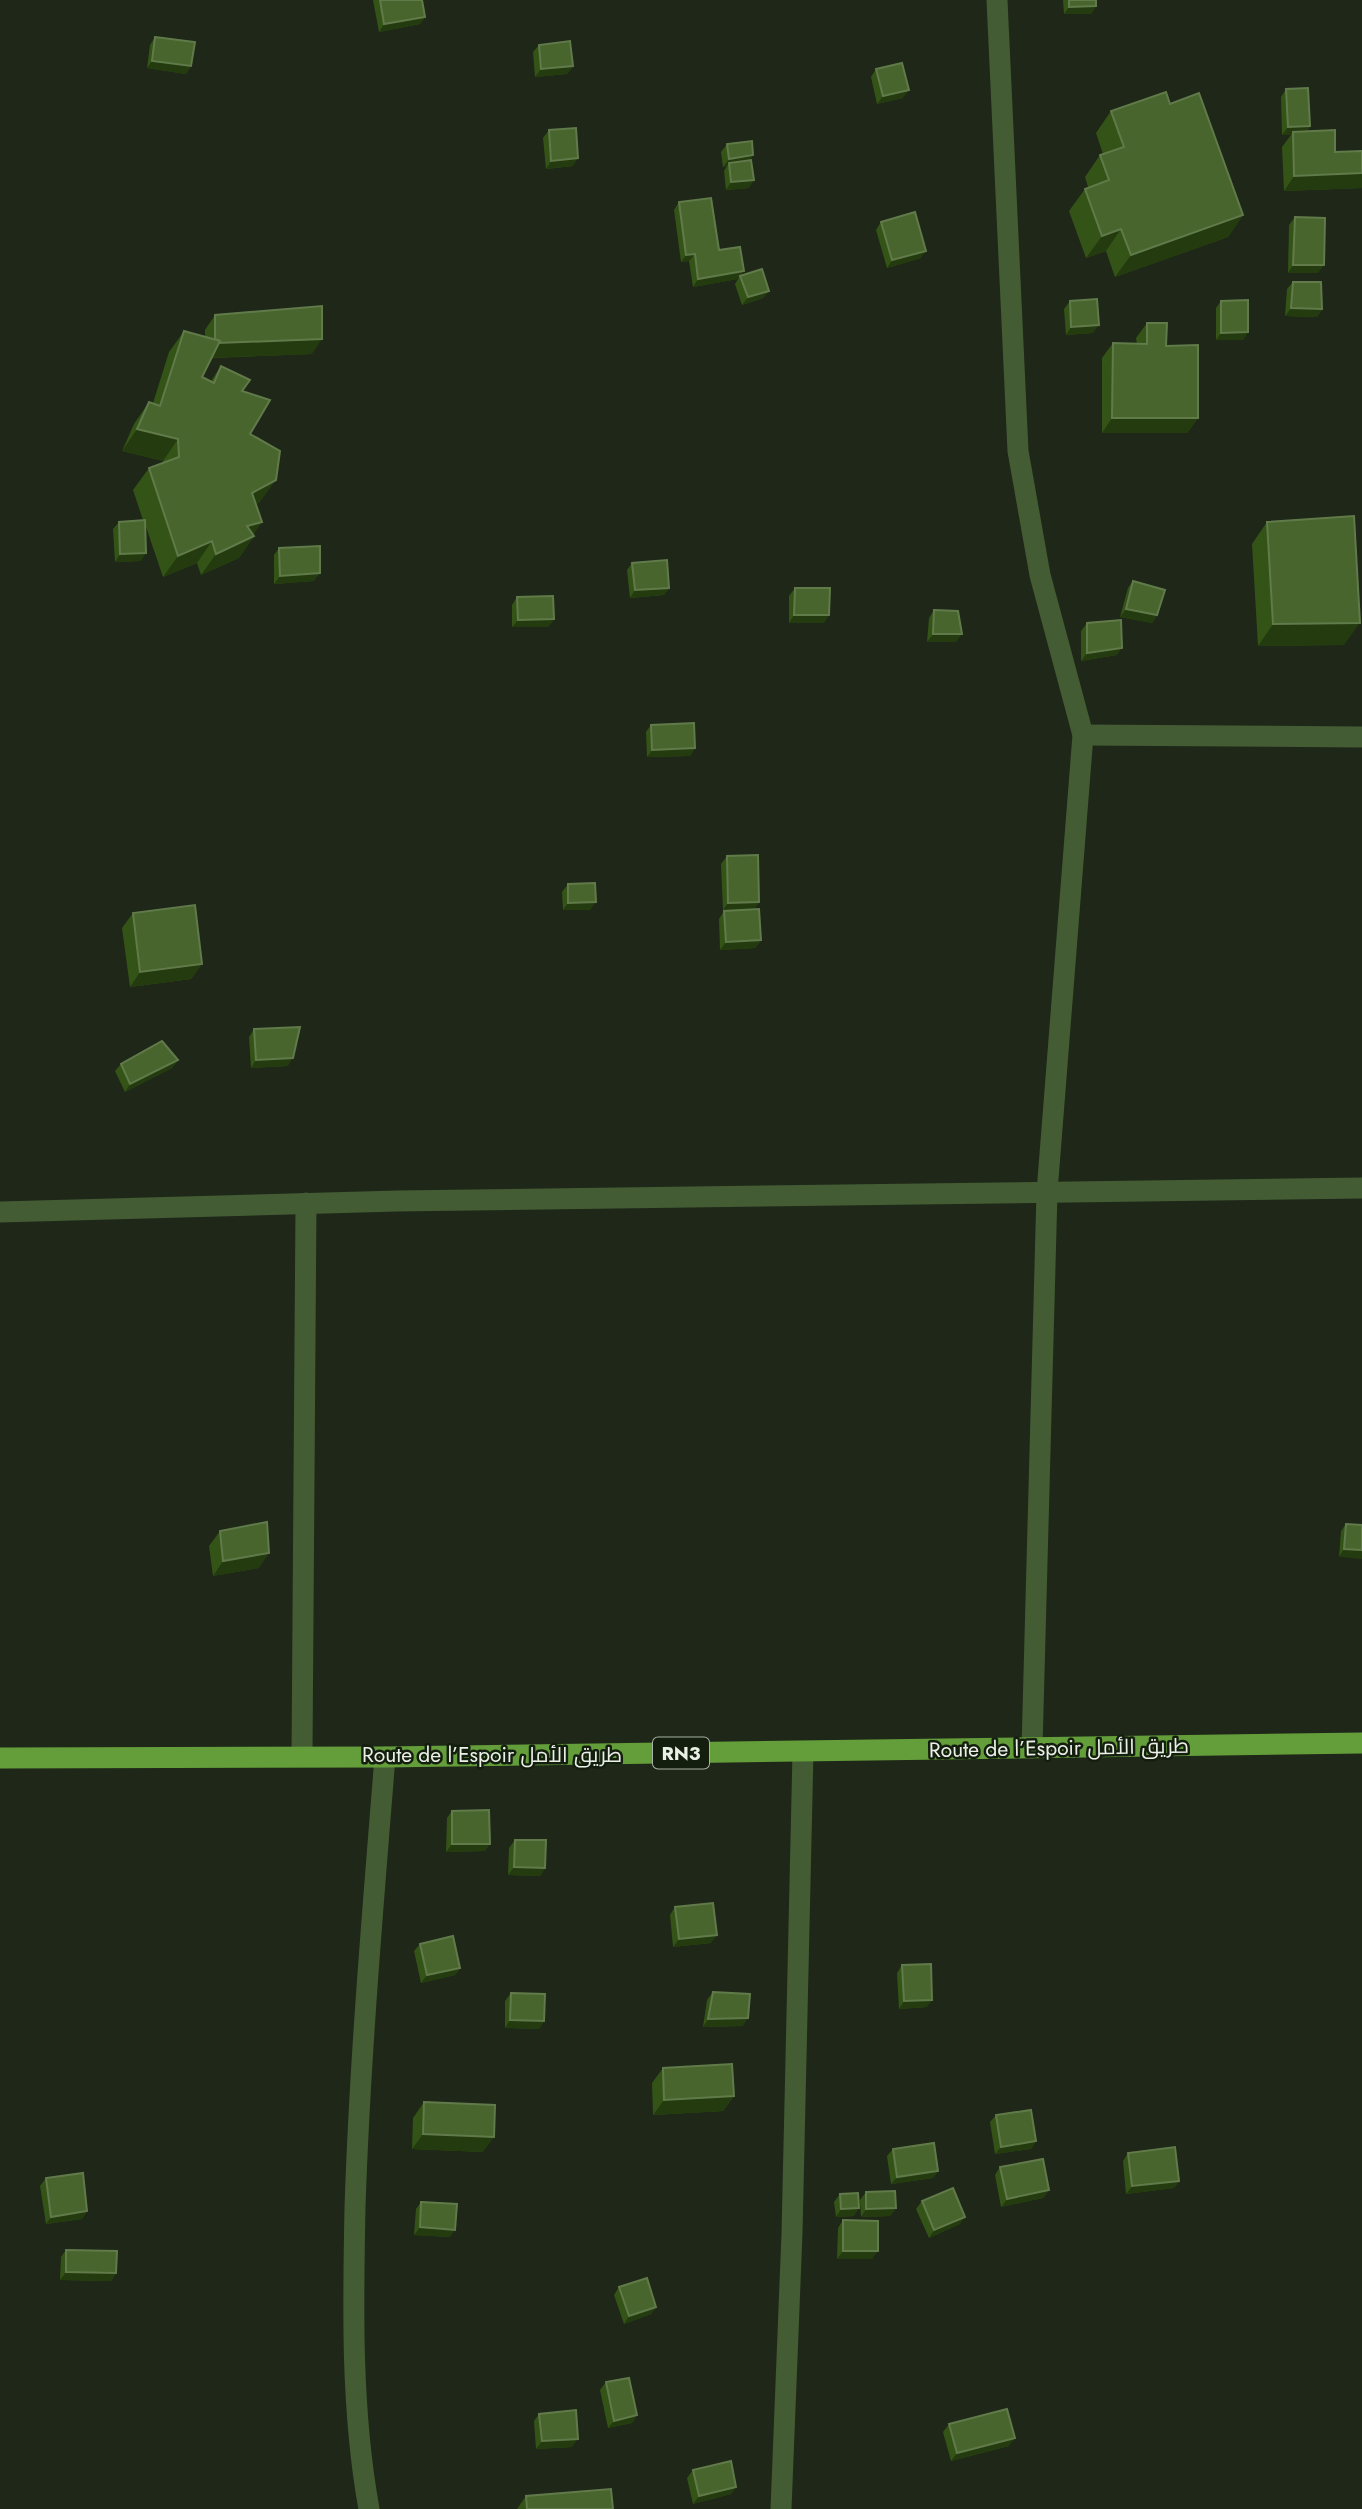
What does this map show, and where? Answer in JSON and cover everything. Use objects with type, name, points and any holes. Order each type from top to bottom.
[{"type":"highway","name":"Route de l’Espoir طريق الأمل","points":[[0,1758],[302,1755],[385,1757],[1362,1743]]},
{"type":"street","points":[[997,0],[1018,451],[1040,575],[1083,735],[1047,1192],[1032,1748]]},
{"type":"street","points":[[1083,735],[1362,737]]},
{"type":"street","points":[[0,1212],[306,1203],[1362,1188]]},
{"type":"street","points":[[302,1755],[306,1203]]},
{"type":"street","points":[[781,2509],[792,2233],[803,1752]]},
{"type":"street","points":[[369,2509],[356,2392],[354,2266],[359,2090],[385,1757]]},
{"type":"building","points":[[380,0],[422,0],[425,17],[384,24]]},
{"type":"building","points":[[1069,0],[1096,0],[1096,6],[1069,7]]},
{"type":"building","points":[[155,37],[195,42],[191,66],[152,61]]},
{"type":"building","points":[[570,41],[573,66],[541,69],[539,45]]},
{"type":"building","points":[[902,63],[909,90],[883,96],[876,69]]},
{"type":"building","points":[[1308,88],[1310,126],[1288,127],[1286,89]]},
{"type":"building","points":[[1166,92],[1170,104],[1199,93],[1243,215],[1131,255],[1121,229],[1102,236],[1085,189],[1109,180],[1100,155],[1124,147],[1111,111]]},
{"type":"building","points":[[576,128],[578,158],[551,161],[549,130]]},
{"type":"building","points":[[1335,130],[1335,152],[1362,151],[1362,173],[1294,176],[1293,132]]},
{"type":"building","points":[[752,141],[753,155],[729,159],[727,144]]},
{"type":"building","points":[[751,160],[754,180],[731,182],[729,163]]},
{"type":"building","points":[[711,198],[719,250],[740,247],[744,271],[698,279],[695,254],[686,255],[679,202]]},
{"type":"building","points":[[915,212],[926,251],[892,260],[881,222]]},
{"type":"building","points":[[1295,217],[1325,218],[1324,265],[1293,265]]},
{"type":"building","points":[[762,269],[769,291],[748,297],[740,276]]},
{"type":"building","points":[[1293,282],[1321,282],[1322,309],[1291,308]]},
{"type":"building","points":[[1097,299],[1099,325],[1071,327],[1070,301]]},
{"type":"building","points":[[1248,300],[1248,332],[1221,333],[1221,301]]},
{"type":"building","points":[[322,306],[322,339],[219,343],[220,341],[215,339],[215,315]]},
{"type":"building","points":[[1147,323],[1167,323],[1166,346],[1198,345],[1198,418],[1112,418],[1113,343],[1147,344]]},
{"type":"building","points":[[184,331],[220,341],[202,377],[214,383],[221,366],[250,380],[242,391],[270,400],[250,434],[280,451],[276,480],[252,493],[262,522],[247,526],[254,536],[216,554],[212,541],[178,556],[149,468],[179,457],[178,439],[137,429],[149,402],[160,406]]},
{"type":"building","points":[[1354,516],[1360,623],[1273,624],[1267,522]]},
{"type":"building","points":[[145,520],[146,553],[120,554],[119,522]]},
{"type":"building","points":[[320,546],[320,573],[280,576],[279,548]]},
{"type":"building","points":[[667,560],[669,588],[635,590],[632,563]]},
{"type":"building","points":[[1133,581],[1165,590],[1157,615],[1126,609]]},
{"type":"building","points":[[795,588],[830,588],[829,615],[794,615]]},
{"type":"building","points":[[553,596],[554,619],[518,620],[517,597]]},
{"type":"building","points":[[934,610],[958,611],[962,634],[933,634]]},
{"type":"building","points":[[1121,620],[1122,648],[1087,653],[1087,623]]},
{"type":"building","points":[[694,723],[695,748],[652,750],[651,725]]},
{"type":"building","points":[[758,855],[759,902],[728,903],[727,856]]},
{"type":"building","points":[[595,883],[596,902],[568,903],[568,884]]},
{"type":"building","points":[[195,905],[202,964],[140,972],[133,913]]},
{"type":"building","points":[[759,909],[761,940],[726,942],[724,911]]},
{"type":"building","points":[[300,1027],[293,1058],[256,1060],[254,1029]]},
{"type":"building","points":[[162,1041],[178,1060],[130,1084],[121,1064]]},
{"type":"building","points":[[267,1522],[269,1553],[223,1561],[220,1531]]},
{"type":"building","points":[[1346,1524],[1362,1525],[1362,1550],[1344,1549]]},
{"type":"building","points":[[489,1810],[490,1844],[452,1844],[452,1811]]},
{"type":"building","points":[[515,1840],[546,1840],[545,1868],[514,1867]]},
{"type":"building","points":[[713,1903],[717,1935],[679,1939],[675,1907]]},
{"type":"building","points":[[453,1936],[460,1968],[427,1975],[420,1944]]},
{"type":"building","points":[[931,1964],[932,2000],[904,2001],[902,1965]]},
{"type":"building","points":[[713,1992],[750,1994],[748,2018],[708,2019]]},
{"type":"building","points":[[511,1993],[545,1994],[544,2021],[510,2020]]},
{"type":"building","points":[[732,2064],[734,2096],[664,2100],[663,2068]]},
{"type":"building","points":[[424,2102],[495,2105],[494,2137],[423,2134]]},
{"type":"building","points":[[1031,2110],[1036,2141],[1001,2147],[996,2115]]},
{"type":"building","points":[[934,2143],[938,2171],[897,2177],[893,2149]]},
{"type":"building","points":[[1175,2147],[1179,2181],[1132,2186],[1128,2153]]},
{"type":"building","points":[[1043,2159],[1049,2190],[1007,2199],[1000,2167]]},
{"type":"building","points":[[83,2173],[87,2211],[51,2217],[46,2178]]},
{"type":"building","points":[[953,2188],[965,2217],[934,2230],[922,2201]]},
{"type":"building","points":[[895,2191],[896,2208],[866,2209],[866,2192]]},
{"type":"building","points":[[858,2193],[859,2208],[841,2209],[840,2194]]},
{"type":"building","points":[[421,2202],[457,2204],[455,2230],[420,2227]]},
{"type":"building","points":[[843,2220],[878,2221],[878,2251],[843,2251]]},
{"type":"building","points":[[66,2250],[117,2251],[116,2273],[66,2272]]},
{"type":"building","points":[[647,2278],[656,2307],[629,2316],[619,2287]]},
{"type":"building","points":[[629,2378],[637,2415],[614,2421],[606,2382]]},
{"type":"building","points":[[1007,2409],[1015,2438],[957,2453],[949,2424]]},
{"type":"building","points":[[576,2410],[578,2439],[542,2441],[539,2414]]},
{"type":"building","points":[[731,2461],[736,2487],[699,2496],[693,2470]]},
{"type":"building","points":[[611,2489],[613,2509],[527,2509],[526,2496]]}]
